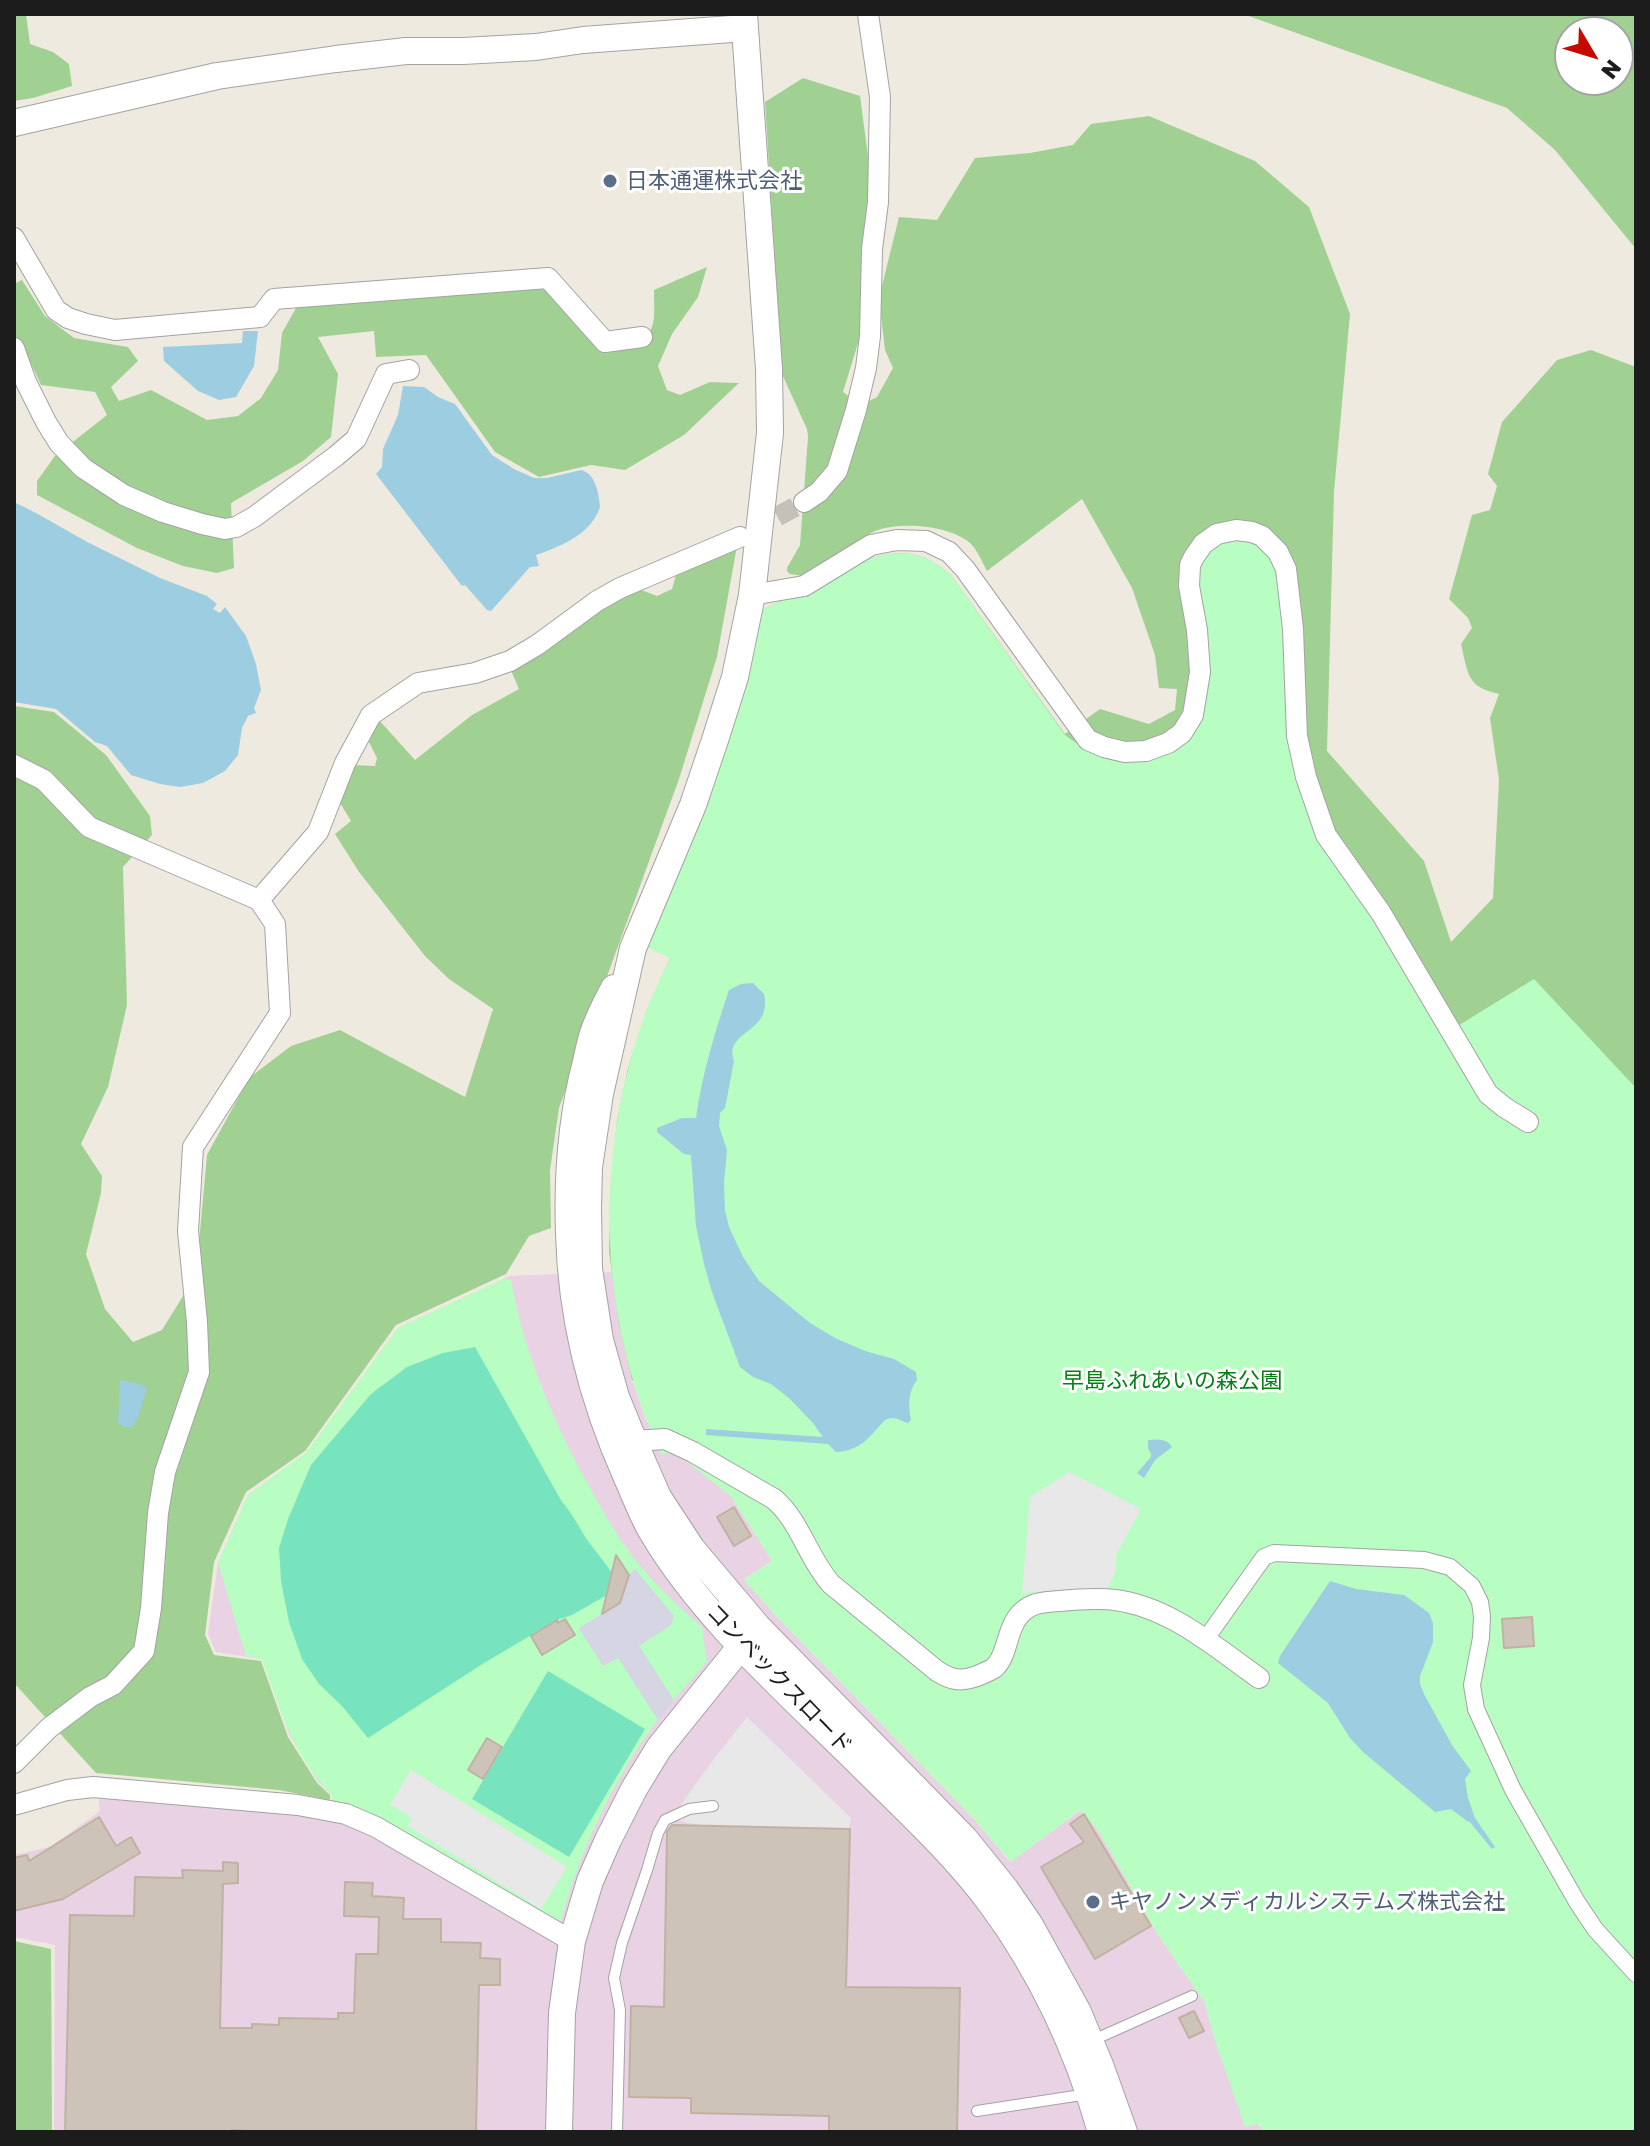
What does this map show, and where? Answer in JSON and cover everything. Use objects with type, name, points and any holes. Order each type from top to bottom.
[{"type":"street","points":[[804,502],[819,492],[837,471],[866,368],[872,249],[878,202],[880,97],[868,14]]},
{"type":"street","points":[[14,123],[217,76],[336,59],[406,51],[536,47],[745,21],[769,369],[770,433],[752,595],[735,677],[711,753],[693,805],[633,948],[600,1094],[589,1167],[588,1209],[589,1269],[600,1340],[616,1397],[658,1497],[749,1636],[659,1748],[634,1789],[590,1881],[572,1941],[562,2013],[559,2132]]},
{"type":"street","points":[[14,238],[56,310],[68,318],[115,330],[260,317],[274,299],[548,278],[605,342],[642,337]]},
{"type":"street","points":[[14,348],[26,382],[46,422],[59,443],[83,468],[124,495],[163,512],[225,529],[254,517],[356,439],[386,374],[409,370]]},
{"type":"street","points":[[752,595],[804,586],[871,545],[897,540],[926,541],[949,552],[965,569],[1088,740],[1125,752],[1146,751],[1168,743],[1182,733],[1193,715],[1200,660],[1189,586],[1190,565],[1194,557],[1203,544],[1217,534],[1236,530],[1262,536],[1278,552],[1286,569],[1293,629],[1297,736],[1306,777],[1326,835],[1381,913],[1488,1094],[1528,1122]]},
{"type":"street","points":[[259,900],[318,832],[345,763],[371,715],[418,683],[475,673],[510,661],[620,588],[740,537]]},
{"type":"street","points":[[14,765],[44,780],[89,827],[259,900],[275,924],[280,1013],[193,1147],[188,1231],[199,1372],[165,1472],[144,1651],[113,1685],[90,1697],[59,1720],[14,1763]]},
{"type":"street","name":"コンベックスロード","points":[[633,948],[595,1026],[579,1087],[570,1140],[568,1213],[575,1309],[597,1404],[634,1494],[652,1532],[686,1580],[965,1839],[990,1869],[1038,1939],[1078,2012],[1082,2045],[1100,2092],[1124,2132]]},
{"type":"street","points":[[634,1441],[665,1439],[774,1499],[785,1508],[822,1574],[831,1584],[937,1671],[954,1680],[966,1680],[994,1668],[1015,1621],[1029,1607],[1039,1603],[1114,1600],[1163,1615],[1259,1678]]},
{"type":"street","points":[[1205,1640],[1264,1557],[1274,1553],[1424,1560],[1450,1567],[1463,1576],[1476,1594],[1482,1616],[1472,1685],[1476,1709],[1513,1790],[1577,1902],[1595,1929],[1636,1974]]},
{"type":"street","points":[[14,1805],[67,1790],[93,1787],[298,1805],[346,1814],[376,1827],[572,1941]]},
{"type":"street","name":"コンベックスロード","points":[[1100,2092],[1101,2132]]},
{"type":"lane","points":[[617,2132],[620,2010],[614,1978],[622,1943],[665,1820],[689,1809],[713,1806]]},
{"type":"lane","points":[[1082,2045],[1192,1996]]},
{"type":"lane","points":[[977,2111],[1100,2092]]},
{"type":"shaded area","points":[[612,1272],[619,1324],[632,1380],[646,1420],[676,1453],[731,1496],[772,1561],[744,1579],[778,1618],[972,1817],[1010,1862],[1081,1810],[1098,1830],[1157,1933],[1205,2003],[1214,2038],[1263,2132],[54,2132],[55,1945],[14,1937],[14,1855],[50,1847],[100,1811],[96,1776],[332,1802],[332,1795],[318,1782],[290,1736],[262,1659],[216,1652],[208,1634],[218,1563],[248,1495],[307,1452],[398,1328],[510,1276]]},
{"type":"shaded area","points":[[1069,1472],[1141,1509],[1116,1555],[1116,1571],[1105,1594],[1070,1595],[1069,1589],[1022,1593],[1030,1497]]},
{"type":"shaded area","points":[[635,1569],[674,1616],[671,1625],[639,1646],[674,1700],[658,1720],[618,1658],[603,1666],[579,1628],[620,1603],[629,1575]]},
{"type":"shaded area","points":[[747,1717],[851,1818],[849,1829],[705,1826],[671,1819]]},
{"type":"shaded area","points":[[411,1770],[567,1867],[541,1909],[407,1826],[412,1818],[390,1804]]},
{"type":"green space","points":[[14,14],[26,14],[30,44],[53,52],[69,64],[72,86],[14,101]]},
{"type":"green space","points":[[1243,14],[1636,14],[1636,249],[1555,150],[1507,108]]},
{"type":"green space","name":"早島ふれあいの森公園","points":[[803,78],[860,96],[870,171],[861,274],[863,327],[843,392],[861,405],[877,397],[893,368],[885,350],[879,298],[899,217],[937,220],[975,158],[1073,145],[1091,124],[1149,116],[1255,161],[1309,207],[1350,314],[1334,492],[1327,751],[1424,861],[1451,942],[1493,898],[1499,780],[1490,718],[1499,694],[1480,687],[1470,677],[1461,644],[1472,628],[1468,618],[1449,599],[1472,515],[1490,510],[1497,486],[1488,474],[1502,422],[1557,360],[1591,350],[1636,367],[1636,1944],[632,1380],[619,1324],[609,1251],[617,1121],[628,1068],[646,1012],[670,958],[764,609],[870,559],[903,553],[923,557],[951,575],[1065,734],[1100,709],[1149,724],[1175,710],[1177,689],[1159,688],[1155,655],[1132,588],[1082,499],[987,571],[978,553],[962,538],[951,532],[908,526],[871,533],[803,576],[787,571],[800,545],[808,437],[782,374],[765,102]]},
{"type":"green space","points":[[707,267],[698,297],[672,334],[658,366],[667,390],[680,395],[710,382],[739,383],[684,435],[625,470],[591,465],[539,477],[495,452],[426,355],[376,357],[374,331],[318,337],[338,374],[331,437],[303,461],[231,503],[234,568],[217,573],[183,566],[137,548],[37,495],[37,481],[55,456],[107,415],[95,392],[41,385],[22,344],[14,346],[14,284],[22,280],[45,316],[74,338],[128,347],[138,361],[111,387],[119,401],[151,390],[207,420],[238,416],[261,398],[278,370],[282,333],[296,308],[452,289],[542,282],[603,349],[637,349],[652,328],[654,290]]},
{"type":"green space","name":"早島ふれあいの森公園","points":[[1235,537],[1254,542],[1265,550],[1279,580],[1291,738],[1376,919],[1443,1035],[1534,979],[1636,1088],[1636,2132],[1263,2132],[1260,2124],[1245,2127],[1205,2003],[1157,1933],[1098,1830],[1080,1810],[1011,1862],[972,1817],[744,1580],[772,1561],[731,1496],[676,1453],[661,1454],[640,1401],[624,1347],[614,1291],[610,1236],[611,1179],[617,1124],[628,1068],[645,1014],[670,958],[646,947],[760,614],[764,609],[870,559],[903,553],[923,557],[951,575],[1065,735],[1107,759],[1126,762],[1141,758],[1192,730],[1198,565],[1210,548]]},
{"type":"green space","points":[[737,546],[717,657],[679,779],[559,1108],[550,1170],[551,1228],[529,1236],[506,1274],[396,1325],[305,1451],[246,1492],[214,1562],[205,1635],[214,1655],[261,1661],[288,1737],[317,1783],[330,1795],[330,1800],[279,1790],[96,1773],[14,1683],[14,706],[54,712],[106,755],[150,816],[152,835],[123,867],[127,1005],[108,1087],[81,1144],[102,1176],[101,1193],[86,1254],[105,1309],[133,1342],[162,1330],[196,1275],[207,1155],[249,1078],[291,1046],[340,1030],[465,1097],[493,1009],[449,979],[425,956],[359,872],[335,834],[351,821],[339,801],[353,765],[375,766],[377,758],[368,740],[379,720],[415,760],[472,715],[519,689],[510,668],[583,619],[636,588],[657,596],[672,589],[676,575]]},
{"type":"green space","points":[[503,1279],[511,1280],[523,1332],[540,1382],[585,1479],[637,1562],[702,1627],[707,1662],[658,1720],[609,1798],[576,1872],[560,1924],[332,1802],[332,1795],[297,1748],[262,1659],[246,1656],[218,1563],[248,1495],[307,1452],[398,1328]]},
{"type":"green space","points":[[475,1347],[562,1502],[612,1573],[607,1595],[484,1663],[368,1738],[319,1684],[302,1659],[289,1622],[281,1581],[279,1548],[311,1465],[371,1394],[407,1367],[443,1353]]},
{"type":"green space","points":[[548,1671],[645,1729],[569,1857],[472,1799]]},
{"type":"green space","points":[[14,1941],[51,1949],[52,2132],[14,2132]]},
{"type":"water","points":[[243,331],[258,331],[254,366],[236,397],[219,400],[198,391],[164,361],[163,347],[242,343]]},
{"type":"water","points":[[403,386],[424,387],[455,404],[492,455],[514,469],[534,478],[581,470],[590,475],[595,484],[600,507],[590,525],[565,543],[536,555],[539,566],[530,567],[491,611],[465,585],[462,586],[376,474],[382,467],[383,449],[398,415]]},
{"type":"water","points":[[14,502],[160,578],[207,596],[217,604],[213,609],[220,613],[225,607],[246,636],[261,690],[254,708],[256,713],[248,716],[242,728],[238,755],[225,771],[203,783],[180,787],[131,775],[107,746],[95,742],[56,709],[14,702]]},
{"type":"water","points":[[753,983],[764,994],[765,1007],[756,1025],[735,1043],[725,1108],[720,1113],[719,1126],[727,1150],[724,1183],[729,1227],[759,1281],[810,1323],[835,1338],[894,1359],[916,1372],[917,1380],[910,1399],[911,1420],[908,1423],[894,1418],[885,1420],[864,1442],[845,1451],[836,1452],[828,1444],[706,1435],[706,1429],[823,1437],[789,1398],[740,1367],[704,1264],[696,1226],[691,1155],[684,1154],[657,1132],[657,1128],[682,1118],[696,1118],[710,1053],[729,990]]},
{"type":"water","points":[[120,1380],[147,1388],[132,1427],[118,1423]]},
{"type":"water","points":[[1148,1440],[1165,1441],[1172,1447],[1155,1460],[1144,1478],[1137,1473],[1151,1457]]},
{"type":"water","points":[[1330,1581],[1356,1589],[1404,1595],[1429,1613],[1433,1623],[1433,1642],[1420,1684],[1452,1745],[1471,1771],[1465,1779],[1468,1798],[1475,1818],[1495,1847],[1492,1849],[1470,1822],[1451,1809],[1435,1812],[1363,1752],[1350,1738],[1328,1703],[1278,1663]]},
{"type":"building","points":[[734,1507],[751,1536],[734,1546],[717,1517]]},
{"type":"building","points":[[616,1555],[629,1575],[620,1603],[602,1614]]},
{"type":"building","points":[[1532,1617],[1534,1646],[1504,1648],[1502,1619]]},
{"type":"building","points":[[565,1619],[575,1635],[542,1655],[531,1636],[557,1620],[558,1623]]},
{"type":"building","points":[[487,1738],[502,1747],[483,1779],[468,1770]]},
{"type":"building","points":[[1084,1814],[1151,1926],[1095,1959],[1041,1867],[1084,1842],[1070,1824]]},
{"type":"building","points":[[99,1817],[116,1846],[131,1837],[140,1853],[63,1899],[14,1911],[14,1858],[27,1855],[29,1861]]},
{"type":"building","points":[[672,1825],[850,1829],[846,1987],[960,1988],[957,2132],[829,2132],[829,2116],[691,2113],[691,2098],[629,2097],[631,2006],[664,2007],[667,1832]]},
{"type":"building","points":[[223,1862],[238,1863],[238,1883],[223,1884],[220,2028],[279,2025],[279,2018],[338,2019],[338,2013],[354,2013],[356,1954],[378,1954],[379,1917],[344,1916],[345,1882],[373,1883],[372,1896],[404,1898],[403,1919],[441,1919],[441,1942],[481,1943],[480,1958],[500,1959],[500,1985],[479,1985],[476,2132],[65,2132],[70,1915],[134,1916],[135,1877],[183,1878],[182,1870],[223,1871]]},
{"type":"building","points":[[1194,2011],[1204,2031],[1189,2038],[1179,2018]]},
{"type":"tunnel","points":[[751,531],[804,502]]},
{"type":"place","name":"日本通運株式会社","points":[[610,181]]},
{"type":"place","name":"キヤノンメディカルシステムズ株式会社","points":[[1093,1902]]}]
